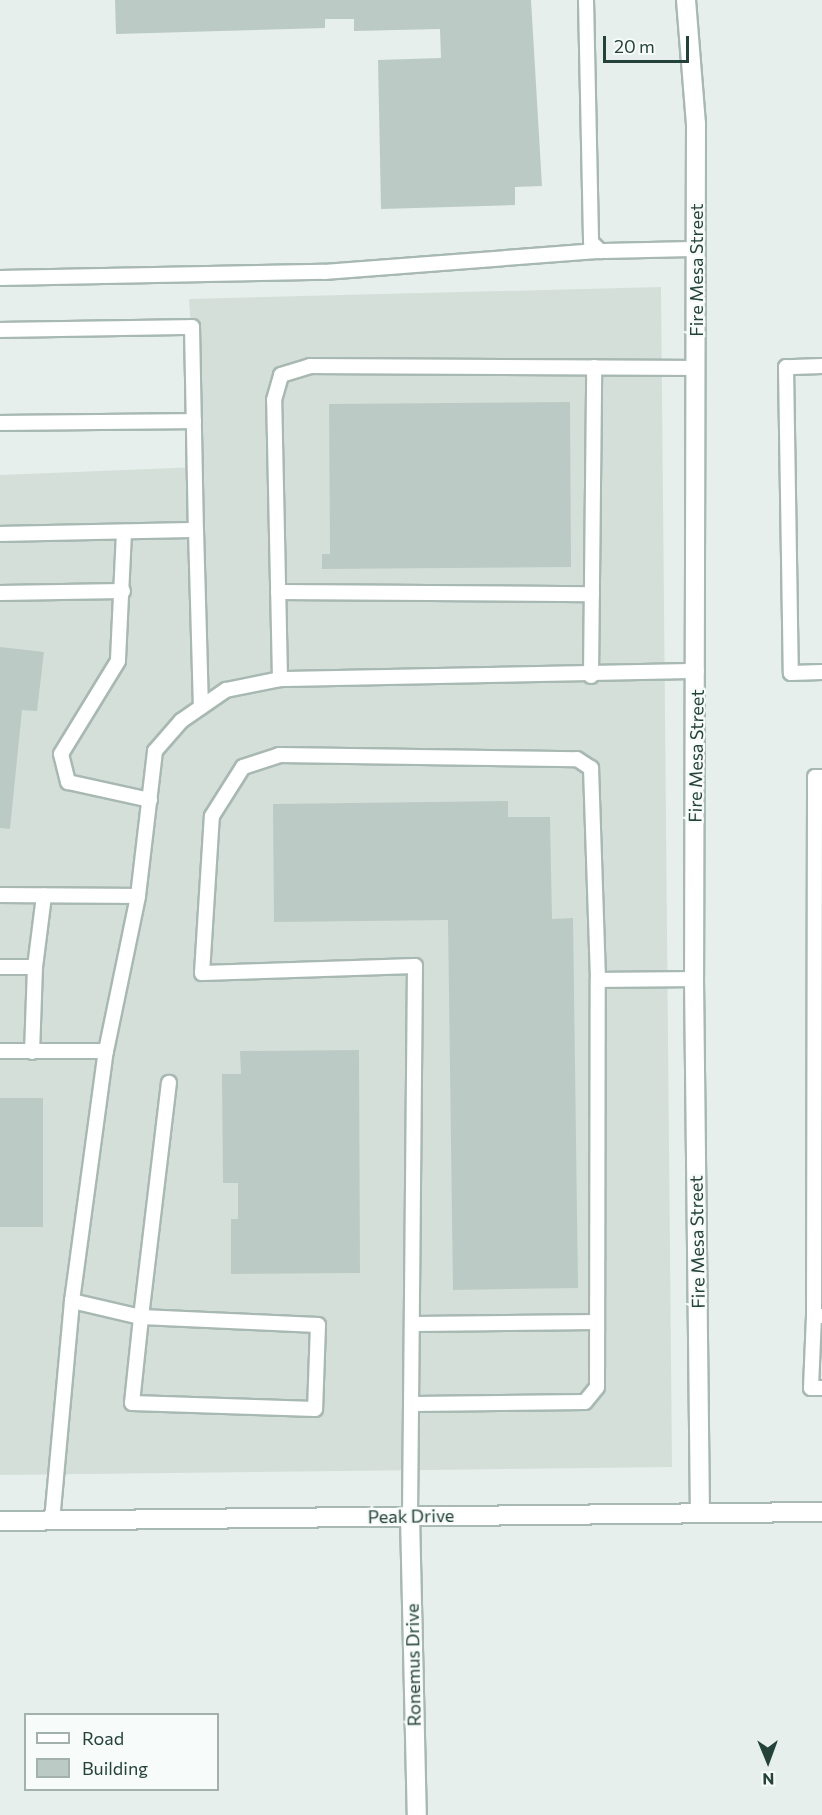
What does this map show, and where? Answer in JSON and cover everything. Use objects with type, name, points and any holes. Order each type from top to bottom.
[{"type":"street","name":"Fire Mesa Street","points":[[686,0],[696,124],[697,671],[694,979],[700,1513]]},
{"type":"street","name":"Peak Drive","points":[[0,1521],[822,1512]]},
{"type":"street","name":"Ronemus Drive","points":[[410,1516],[417,1815]]},
{"type":"lane","points":[[586,0],[587,231],[600,251]]},
{"type":"lane","points":[[0,278],[324,272],[600,251],[696,249]]},
{"type":"lane","points":[[0,330],[192,327],[201,707]]},
{"type":"lane","points":[[280,679],[274,400],[280,375],[310,366],[696,368]]},
{"type":"lane","points":[[822,366],[786,367],[791,673],[822,672]]},
{"type":"lane","points":[[591,676],[594,368]]},
{"type":"lane","points":[[0,423],[194,421]]},
{"type":"lane","points":[[0,534],[196,530]]},
{"type":"lane","points":[[124,532],[118,661],[61,754],[68,782],[150,800]]},
{"type":"lane","points":[[0,593],[123,591]]},
{"type":"lane","points":[[278,592],[592,594]]},
{"type":"lane","points":[[52,1521],[72,1301],[106,1052],[138,896],[155,752],[181,721],[226,690],[280,679],[591,676],[697,671]]},
{"type":"lane","points":[[410,1516],[415,1404],[415,966],[202,973],[212,816],[243,768],[279,754],[577,759],[591,768],[598,980],[597,1387],[585,1402],[415,1404]]},
{"type":"lane","points":[[822,777],[815,777],[818,1316],[811,1388],[822,1388]]},
{"type":"lane","points":[[0,895],[138,896]]},
{"type":"lane","points":[[32,1052],[35,967],[44,896]]},
{"type":"lane","points":[[0,967],[35,967]]},
{"type":"lane","points":[[598,980],[694,979]]},
{"type":"lane","points":[[0,1051],[106,1052]]},
{"type":"lane","points":[[72,1301],[141,1317],[318,1325],[315,1409],[132,1403],[141,1317],[169,1083]]},
{"type":"lane","points":[[415,1324],[597,1322]]},
{"type":"shaded area","points":[[661,287],[672,1467],[0,1475],[0,475],[200,467],[189,299]]},
{"type":"building","points":[[115,0],[531,0],[542,186],[515,187],[515,205],[381,209],[378,60],[441,58],[440,29],[354,31],[354,19],[325,19],[325,28],[116,34]]},
{"type":"building","points":[[570,402],[571,567],[322,569],[322,554],[330,554],[329,404]]},
{"type":"building","points":[[0,647],[44,652],[37,711],[22,710],[10,829],[0,828]]},
{"type":"building","points":[[508,801],[508,817],[550,817],[552,919],[573,918],[578,1288],[453,1290],[448,920],[274,922],[273,804]]},
{"type":"building","points":[[359,1050],[360,1273],[231,1274],[231,1219],[238,1219],[238,1183],[223,1183],[222,1074],[241,1074],[240,1051]]},
{"type":"building","points":[[0,1098],[43,1098],[43,1227],[0,1227]]}]
